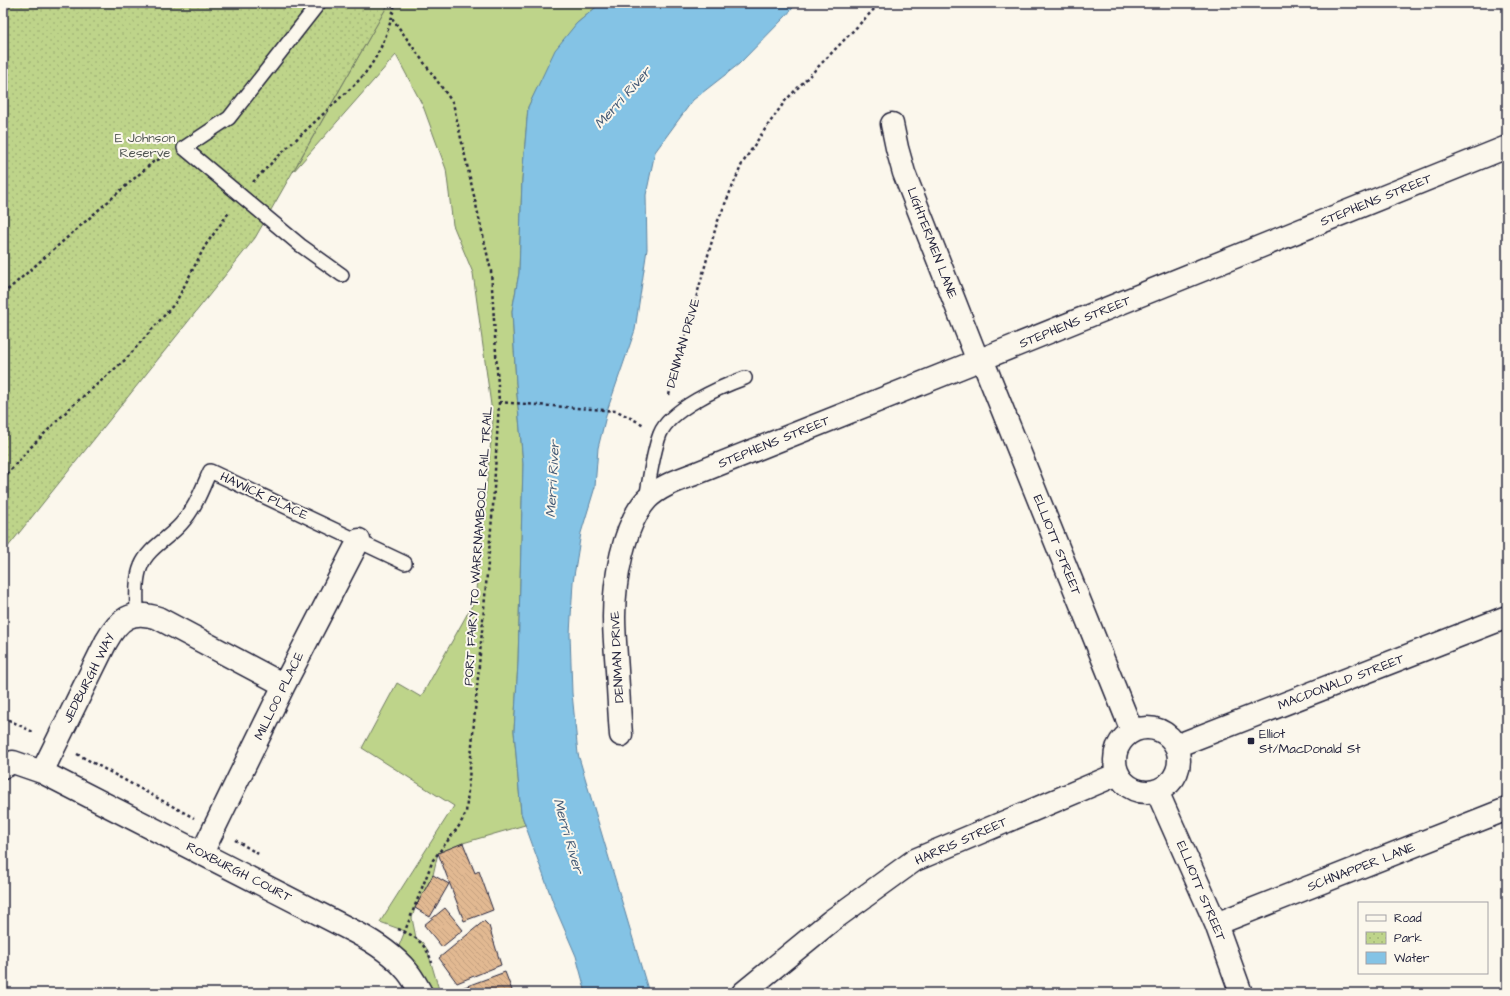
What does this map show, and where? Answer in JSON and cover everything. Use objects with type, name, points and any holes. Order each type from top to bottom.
[{"type":"street","name":"LIGHTERMEN LANE","points":[[892,124],[904,173],[980,360]]},
{"type":"street","name":"STEPHENS STREET","points":[[646,500],[664,486],[1507,147]]},
{"type":"street","name":"ELLIOTT STREET","points":[[980,360],[1132,731]]},
{"type":"street","name":"DENMAN DRIVE","points":[[621,735],[614,616],[616,589],[622,551],[635,518],[646,500]]},
{"type":"street","name":"MILLOO PLACE","points":[[202,853],[284,684],[359,540]]},
{"type":"street","points":[[137,614],[148,614],[158,618],[284,684]]},
{"type":"street","name":"JEDBURGH WAY","points":[[42,772],[112,631],[127,616],[137,614]]},
{"type":"street","name":"MACDONALD STREET","points":[[1176,746],[1507,617]]},
{"type":"street","points":[[1142,728],[1152,728],[1170,737],[1176,746],[1179,756],[1178,767],[1174,777],[1167,786],[1157,791],[1148,792],[1139,791],[1123,782],[1118,774],[1115,764],[1115,754],[1118,745],[1124,737],[1132,731],[1142,728]]},
{"type":"street","name":"ROXBURGH COURT","points":[[3,766],[13,762],[42,772],[378,944],[408,972],[421,993]]},
{"type":"street","name":"HARRIS STREET","points":[[743,993],[831,921],[915,860],[1118,774]]},
{"type":"street","name":"ELLIOTT STREET","points":[[1157,791],[1216,924],[1241,993]]},
{"type":"street","name":"SCHNAPPER LANE","points":[[1216,924],[1507,809]]},
{"type":"lane","points":[[319,3],[229,118],[184,148],[300,245],[342,275]]},
{"type":"lane","points":[[660,434],[668,421],[690,405],[712,391],[745,378]]},
{"type":"lane","name":"DENMAN DRIVE","points":[[646,500],[660,434]]},
{"type":"lane","name":"HAWICK PLACE","points":[[137,614],[138,578],[141,566],[146,557],[181,524],[192,509],[210,471],[405,562]]},
{"type":"path","points":[[284,151],[362,77],[375,59],[392,18],[395,3]]},
{"type":"path","name":"DENMAN DRIVE","points":[[667,399],[717,224],[728,194],[742,164],[761,134],[785,101],[880,3]]},
{"type":"path","name":"PORT FAIRY TO WARRNAMBOOL RAIL TRAIL","points":[[392,18],[454,104],[491,271],[500,402],[494,506],[466,813],[459,826],[433,860],[405,931]]},
{"type":"path","points":[[3,294],[153,162]]},
{"type":"path","points":[[3,478],[71,406],[126,359],[176,302],[196,261]]},
{"type":"path","points":[[500,402],[617,411],[660,434]]},
{"type":"path","points":[[3,717],[56,743]]},
{"type":"green space","name":"E Johnson Reserve","points":[[3,3],[389,3],[255,238],[3,553]]},
{"type":"green space","points":[[389,3],[601,3],[576,24],[542,79],[528,107],[522,179],[519,273],[512,311],[523,464],[518,663],[514,731],[521,813],[525,825],[463,843],[438,853],[433,875],[415,908],[412,918],[416,938],[422,942],[427,949],[440,993],[421,993],[394,958],[405,931],[380,922],[454,806],[362,748],[397,683],[421,697],[475,600],[493,420],[473,273],[453,225],[446,169],[423,106],[396,55],[293,172]]},
{"type":"water","name":"Merri River","points":[[601,3],[797,3],[739,64],[693,100],[655,152],[646,195],[647,249],[635,330],[608,408],[598,448],[595,487],[581,533],[573,582],[570,634],[572,693],[578,754],[649,993],[586,993],[576,956],[554,905],[521,813],[514,731],[518,663],[523,464],[512,311],[519,273],[522,179],[528,107],[555,50],[576,24]]},
{"type":"building","points":[[463,843],[475,873],[479,871],[493,910],[464,921],[438,853]]},
{"type":"building","points":[[433,875],[449,884],[430,917],[415,908]]},
{"type":"building","points":[[445,908],[463,930],[442,947],[424,925]]},
{"type":"building","points":[[484,921],[489,926],[501,965],[457,983],[439,958]]},
{"type":"building","points":[[505,972],[513,993],[460,993],[459,989]]},
{"type":"place","name":"Elliot St/MacDonald St","points":[[1251,741]]}]
